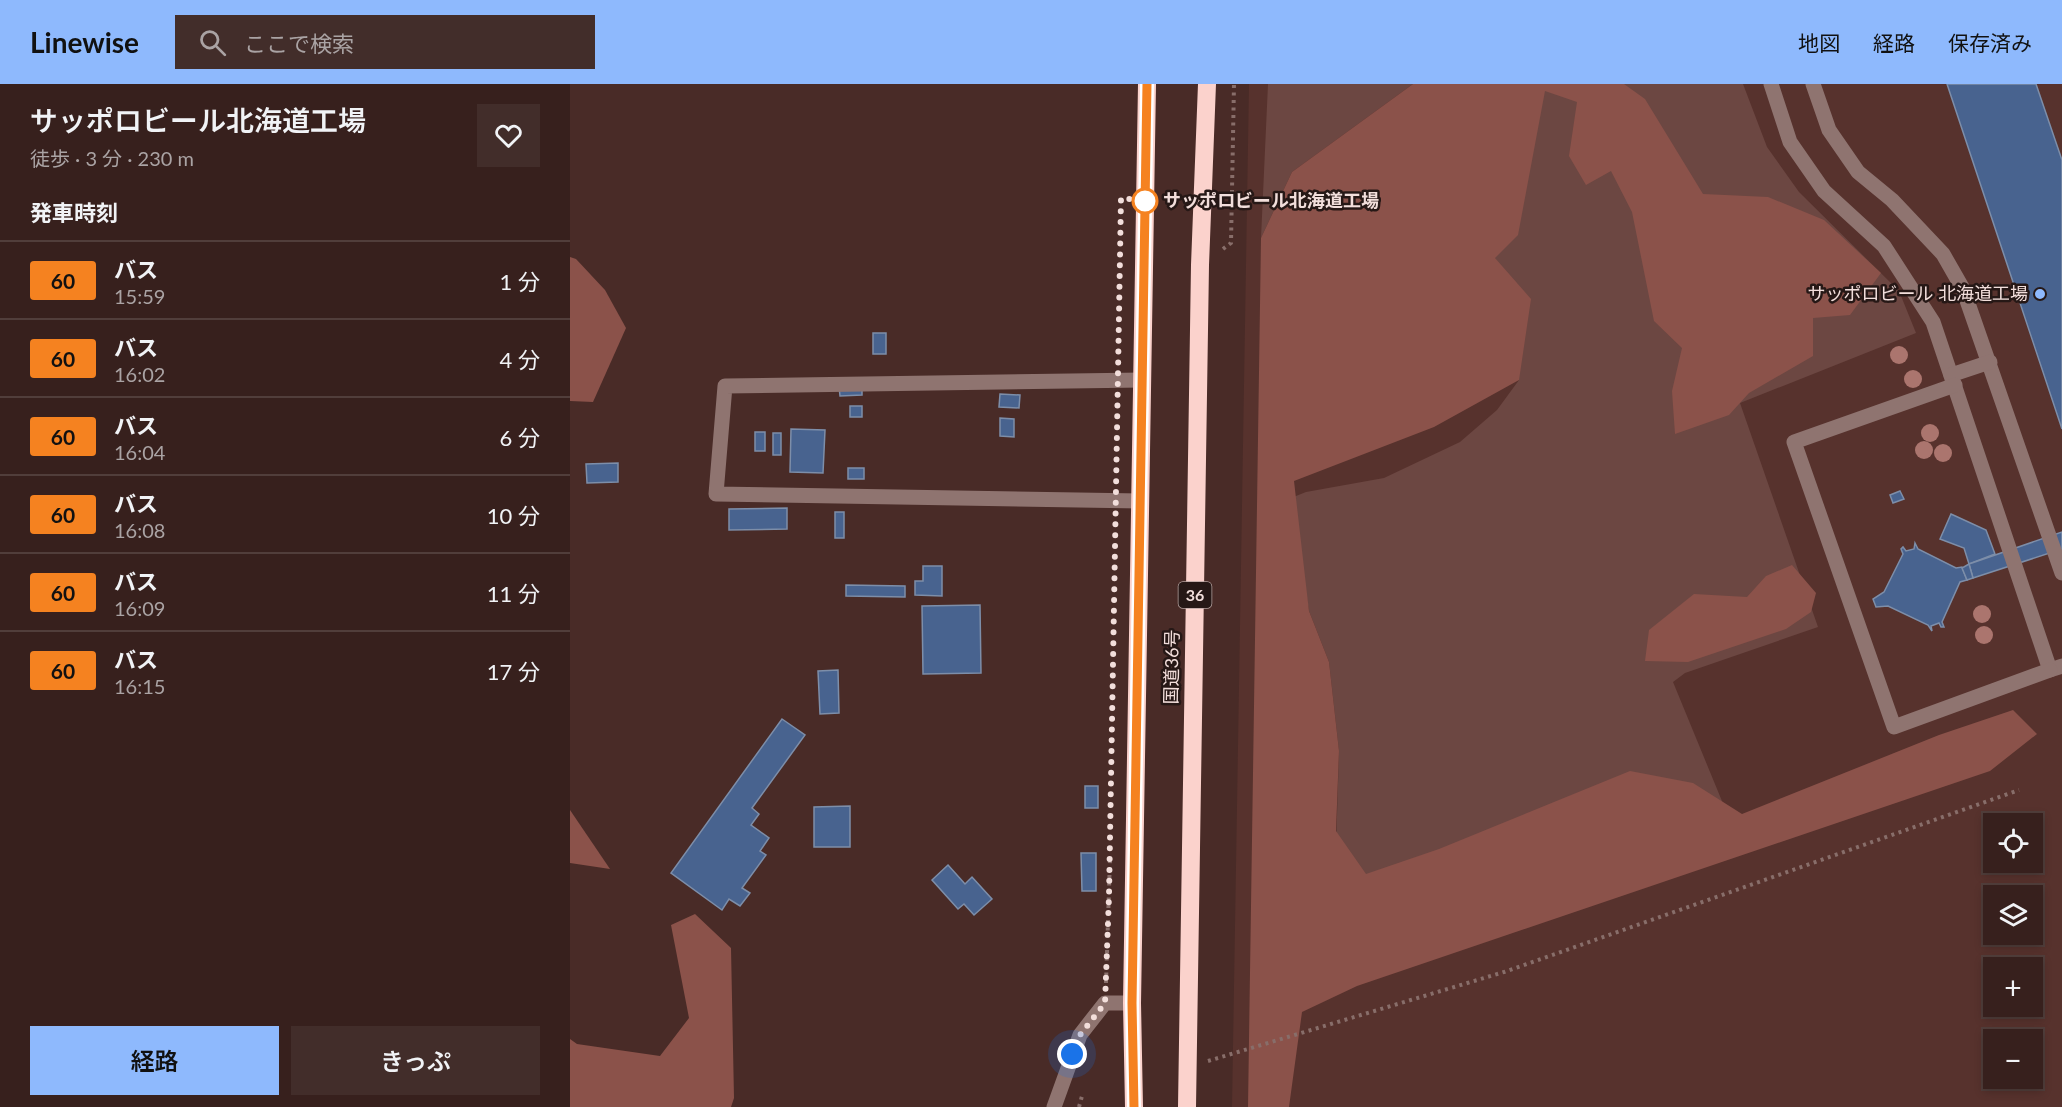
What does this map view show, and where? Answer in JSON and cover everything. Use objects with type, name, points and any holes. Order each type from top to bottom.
[{"type":"highway","name":"国道36号","points":[[1134,1107],[1132,1003],[1147,84]]},
{"type":"highway","name":"国道36号","points":[[1187,1107],[1200,265],[1207,84]]},
{"type":"street","points":[[1773,84],[1790,142],[1824,192],[1884,246],[1933,322],[1953,380],[2056,668],[1894,728],[1794,442],[1953,380],[1990,362]]},
{"type":"street","points":[[1814,84],[1829,130],[1858,172],[1892,200],[1943,254],[1964,289],[2062,573]]},
{"type":"street","points":[[1141,501],[716,494],[725,386],[1142,380]]},
{"type":"street","points":[[1054,1107],[1080,1035],[1105,1003],[1132,1003]]},
{"type":"path","points":[[1200,265],[1231,243],[1234,84]]},
{"type":"path","points":[[1187,1067],[1504,972],[2019,790]]},
{"type":"path","points":[[1105,1003],[1110,847]]},
{"type":"path","points":[[1079,1107],[1085,1084]]},
{"type":"shaded area","points":[[1249,84],[2062,84],[2062,1107],[1232,1107]]},
{"type":"shaded area","points":[[1268,84],[1413,84],[1292,172],[1261,238]]},
{"type":"shaded area","points":[[1413,84],[1624,84],[1645,99],[1703,194],[1768,197],[1824,220],[1881,273],[1850,315],[1813,318],[1813,356],[1749,393],[1729,415],[1675,434],[1672,391],[1682,348],[1654,321],[1632,212],[1611,171],[1586,185],[1569,156],[1577,102],[1545,91],[1518,235],[1495,258],[1531,299],[1519,380],[1434,427],[1294,481],[1309,611],[1329,662],[1339,751],[1336,831],[1366,874],[1439,849],[1630,771],[1693,783],[1742,814],[1939,735],[2013,710],[2037,734],[1990,771],[1357,986],[1302,1012],[1289,1107],[1248,1107],[1261,238],[1292,172]]},
{"type":"shaded area","points":[[1444,84],[1743,84],[1767,147],[1799,192],[1899,291],[1916,333],[1740,403],[1818,627],[1685,673],[1673,682],[1731,823],[1355,881],[1336,849],[1339,751],[1329,662],[1309,611],[1291,498],[1306,492],[1384,478],[1460,442],[1497,410],[1519,380],[1495,258]]},
{"type":"shaded area","points":[[570,257],[576,259],[605,290],[626,328],[593,402],[570,401]]},
{"type":"shaded area","points":[[1792,565],[1816,593],[1811,612],[1786,629],[1688,662],[1645,661],[1649,630],[1694,594],[1747,597],[1766,576]]},
{"type":"shaded area","points":[[570,810],[610,869],[570,863]]},
{"type":"shaded area","points":[[695,914],[731,948],[734,1098],[731,1107],[570,1107],[570,1039],[577,1044],[660,1056],[689,1018],[671,925]]},
{"type":"building","name":"サッポロビール 北海道工場","points":[[1947,84],[2036,84],[2062,160],[2062,429]]},
{"type":"building","points":[[873,333],[886,333],[886,354],[873,354]]},
{"type":"building","points":[[862,385],[862,395],[840,396],[839,386]]},
{"type":"building","points":[[1000,394],[1020,395],[1019,408],[999,407]]},
{"type":"building","points":[[850,406],[862,406],[862,417],[850,417]]},
{"type":"building","points":[[1000,418],[1014,419],[1014,437],[1000,436]]},
{"type":"building","points":[[791,429],[825,430],[823,473],[790,472]]},
{"type":"building","points":[[755,432],[765,432],[765,451],[755,451]]},
{"type":"building","points":[[773,433],[781,433],[781,455],[773,455]]},
{"type":"building","points":[[618,463],[618,482],[587,483],[586,464]]},
{"type":"building","points":[[848,468],[864,468],[864,479],[848,479]]},
{"type":"building","points":[[1900,491],[1904,499],[1893,503],[1890,495]]},
{"type":"building","points":[[787,508],[787,529],[729,530],[729,509]]},
{"type":"building","points":[[835,512],[844,512],[844,538],[835,538]]},
{"type":"building","points":[[1951,514],[1986,530],[1995,554],[1969,564],[1964,548],[1940,539]]},
{"type":"building","points":[[2062,532],[2062,549],[1973,578],[1969,564]]},
{"type":"building","points":[[1915,543],[1918,549],[1956,568],[1962,567],[1967,580],[1960,582],[1942,622],[1944,627],[1941,627],[1939,623],[1931,626],[1932,631],[1928,625],[1888,606],[1876,607],[1873,599],[1884,592],[1903,554],[1901,549],[1903,547],[1906,551],[1914,549]]},
{"type":"building","points":[[1969,564],[1973,578],[1967,580],[1962,568]]},
{"type":"building","points":[[923,566],[942,566],[942,596],[915,595],[915,581],[923,581]]},
{"type":"building","points":[[846,585],[905,586],[905,597],[846,596]]},
{"type":"building","points":[[980,605],[981,673],[923,674],[922,606]]},
{"type":"building","points":[[838,670],[839,713],[820,714],[818,671]]},
{"type":"building","points":[[782,719],[805,735],[752,808],[759,814],[751,825],[769,838],[760,851],[766,855],[742,888],[750,893],[740,906],[729,899],[722,910],[671,873]]},
{"type":"building","points":[[1085,786],[1098,786],[1098,808],[1085,808]]},
{"type":"building","points":[[850,806],[850,847],[814,847],[814,807]]},
{"type":"building","points":[[1081,853],[1096,853],[1096,891],[1082,891]]},
{"type":"building","points":[[948,865],[965,884],[972,877],[992,899],[974,915],[964,904],[958,909],[932,880]]},
{"type":"bus line","name":"60","points":[[1134,1107],[1132,1003],[1147,84]]},
{"type":"place","name":"サッポロビール北海道工場","points":[[1145,201]]},
{"type":"place","name":"サッポロビール 北海道工場","points":[[2040,294]]},
{"type":"route","points":[[1072,1054],[1080,1035],[1105,1003],[1118,502],[1121,198],[1145,201]]}]
